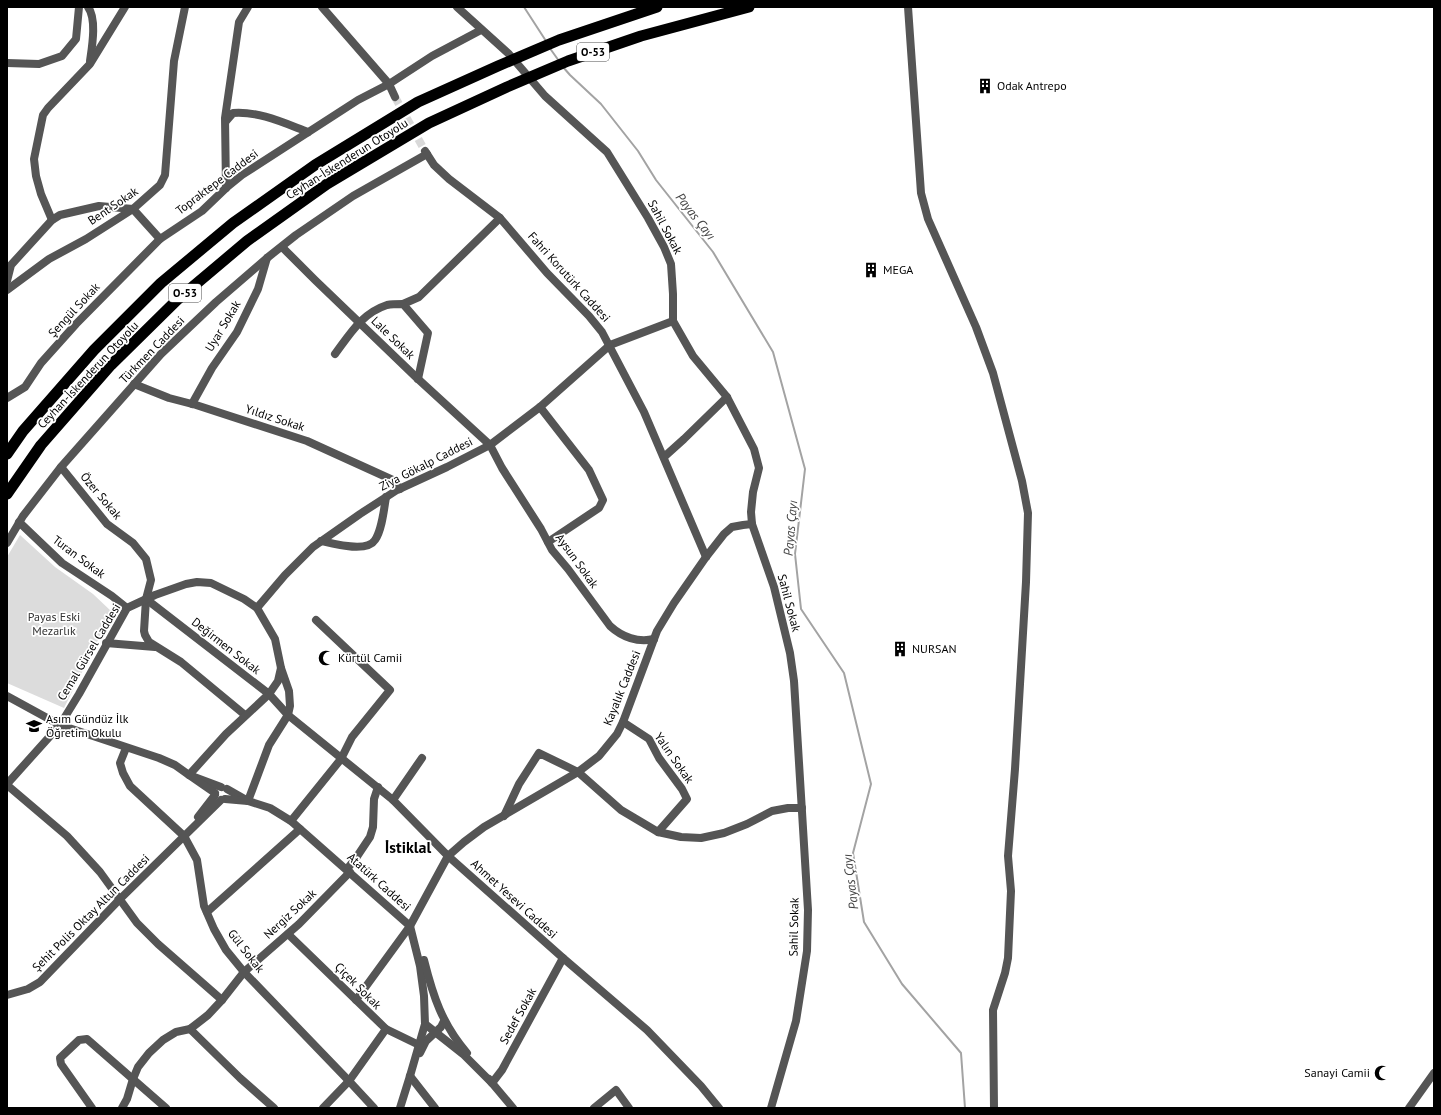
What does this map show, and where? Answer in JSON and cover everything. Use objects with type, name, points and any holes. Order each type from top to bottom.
[{"type":"highway","name":"Ceyhan-İskenderun Otoyolu","points":[[7,454],[23,431],[94,350],[161,283],[233,223],[315,165],[418,102],[559,40],[657,7]]},
{"type":"highway","name":"Ceyhan-İskenderun Otoyolu","points":[[7,494],[41,445],[111,366],[177,300],[247,241],[327,184],[429,123],[568,61],[680,24],[749,7]]},
{"type":"street","points":[[7,63],[39,64],[62,56],[76,39],[79,7]]},
{"type":"street","points":[[88,7],[93,20],[90,64]]},
{"type":"street","points":[[52,220],[41,194],[36,176],[34,159],[43,115],[90,64],[125,7]]},
{"type":"street","name":"Bent Sokak","points":[[7,290],[49,259],[133,209],[160,185],[165,175],[174,61],[185,7]]},
{"type":"street","points":[[226,121],[224,118],[239,22],[248,7]]},
{"type":"street","points":[[322,7],[389,84],[395,97]]},
{"type":"street","name":"Sahil Sokak","points":[[457,7],[508,54],[545,96],[607,152],[648,218],[671,264],[673,321],[693,356],[727,397],[754,449],[759,468],[753,492],[751,512],[752,524],[774,587],[790,653],[794,682],[808,910],[807,951],[796,1021],[771,1108]]},
{"type":"street","points":[[908,7],[921,193],[928,219],[976,327],[993,372],[1022,481],[1028,513],[1026,582],[1016,761],[1008,856],[1011,891],[1008,958],[1005,974],[994,1010],[994,1108]]},
{"type":"street","name":"Topraktepe Caddesi","points":[[160,239],[202,211],[242,175],[308,132],[358,100],[389,84],[432,56],[481,30]]},
{"type":"street","points":[[226,188],[226,151],[224,127],[226,121],[233,113],[255,114],[308,132]]},
{"type":"street","name":"Fahri Korutürk Caddesi","points":[[426,153],[434,164],[449,179],[500,218],[547,273],[589,316],[602,332],[644,412],[706,557]]},
{"type":"street","name":"Türkmen Caddesi","points":[[7,543],[19,522],[61,467],[161,354],[266,258],[296,235],[353,196],[426,153]]},
{"type":"street","points":[[7,281],[11,265],[52,220],[60,215],[99,206],[133,209],[160,239]]},
{"type":"street","points":[[335,354],[359,322],[370,314],[388,305],[403,304],[419,297],[500,218]]},
{"type":"street","name":"Şengül Sokak","points":[[7,398],[25,387],[42,363],[71,330],[160,239]]},
{"type":"street","name":"Lale Sokak","points":[[282,247],[418,379],[490,445]]},
{"type":"street","name":"Uyar Sokak","points":[[192,404],[212,368],[237,332],[258,289],[266,258]]},
{"type":"street","points":[[403,304],[428,333],[418,379]]},
{"type":"street","points":[[610,345],[624,341],[673,321]]},
{"type":"street","name":"Ziya Gökalp Caddesi","points":[[257,608],[299,560],[321,541],[400,489],[490,445],[540,407],[610,345]]},
{"type":"street","name":"Yıldız Sokak","points":[[134,384],[169,398],[307,441],[395,481],[400,489]]},
{"type":"street","points":[[664,457],[727,397]]},
{"type":"street","points":[[540,407],[589,470],[603,500],[599,508],[548,542]]},
{"type":"street","name":"Aysun Sokak","points":[[490,445],[502,468],[552,550],[568,569],[600,614],[618,633],[641,640],[654,639]]},
{"type":"street","name":"Özer Sokak","points":[[61,467],[107,524],[132,542],[146,559],[151,580],[146,599],[145,635],[149,642],[156,647]]},
{"type":"street","points":[[321,541],[357,547],[370,545],[375,540],[382,519],[386,497]]},
{"type":"street","name":"Turan Sokak","points":[[19,522],[62,562],[127,608]]},
{"type":"street","name":"Kayalık Caddesi","points":[[356,1000],[410,926],[448,856],[484,827],[578,772],[599,756],[617,734],[623,722],[657,631],[674,603],[706,557],[732,528],[743,524],[752,524]]},
{"type":"street","name":"Cemal Gürsel Caddesi","points":[[7,785],[60,725],[127,608],[186,584],[197,582],[211,583],[244,599],[257,608],[275,639],[281,668],[289,691],[290,706],[288,715]]},
{"type":"street","name":"Değirmen Sokak","points":[[146,599],[269,694],[288,715]]},
{"type":"street","points":[[291,821],[341,759],[352,737],[390,690],[316,620]]},
{"type":"street","points":[[106,643],[156,647],[180,662],[245,715]]},
{"type":"street","points":[[189,775],[226,734],[269,694],[278,681],[281,668]]},
{"type":"street","name":"Atatürk Caddesi","points":[[7,696],[60,725],[159,758],[175,765],[221,794],[270,808],[291,821],[410,926],[420,966],[424,996],[425,1020],[411,1073]]},
{"type":"street","points":[[248,801],[269,745],[288,715]]},
{"type":"street","name":"Ahmet Yesevi Caddesi","points":[[288,715],[393,800],[448,856],[647,1030],[701,1086],[719,1108]]},
{"type":"street","name":"Yalın Sokak","points":[[623,722],[649,739],[659,758],[682,789],[687,799],[658,832]]},
{"type":"street","name":"Gül Sokak","points":[[126,748],[120,763],[122,773],[130,786],[184,836],[197,860],[206,912],[226,950],[244,972],[350,1081],[374,1108]]},
{"type":"street","points":[[504,816],[519,784],[539,753],[578,772],[621,810],[658,832],[681,838],[701,838],[724,833],[747,824],[772,810],[802,808]]},
{"type":"street","points":[[393,800],[422,758]]},
{"type":"street","points":[[7,785],[67,836],[100,872],[137,923],[158,944],[222,1000]]},
{"type":"street","name":"Nergiz Sokak","points":[[122,1108],[127,1099],[133,1079],[144,1059],[163,1040],[176,1032],[190,1028],[208,1015],[244,972],[288,934],[348,871],[370,837],[374,799],[378,787]]},
{"type":"street","name":"Şehit Polis Oktay Altun Caddesi","points":[[7,995],[28,989],[40,982],[119,900],[184,836],[221,794]]},
{"type":"street","points":[[206,912],[300,829]]},
{"type":"street","points":[[410,926],[423,956],[432,991],[444,1021],[464,1049],[513,1108]]},
{"type":"street","name":"Çiçek Sokak","points":[[288,934],[386,1029],[419,1045]]},
{"type":"street","name":"Sedef Sokak","points":[[492,1083],[502,1070],[563,958]]},
{"type":"street","points":[[441,1012],[437,1008],[433,1008],[425,1020],[436,1032],[463,1054],[492,1083]]},
{"type":"street","points":[[400,1108],[411,1073],[426,1041],[441,1027],[444,1021]]},
{"type":"street","points":[[190,1028],[240,1078],[274,1108]]},
{"type":"street","points":[[323,1108],[350,1081],[386,1029]]},
{"type":"street","points":[[92,1108],[61,1064],[60,1058],[79,1040],[87,1038],[166,1108]]},
{"type":"street","points":[[411,1073],[435,1108]]},
{"type":"street","points":[[1409,1108],[1434,1073]]},
{"type":"street","points":[[594,1108],[616,1090],[629,1108]]},
{"type":"green space","name":"Payas Eski Mezarlık","points":[[20,535],[55,567],[93,594],[112,612],[64,708],[7,683],[7,557]]},
{"type":"waterway","name":"Payas Çayı","points":[[524,7],[546,41]]},
{"type":"waterway","name":"Payas Çayı","points":[[549,47],[559,61]]},
{"type":"waterway","name":"Payas Çayı","points":[[563,67],[601,104],[638,151],[656,180],[713,252],[773,352],[805,469],[795,554],[801,609],[844,673],[871,784],[853,853],[864,922],[902,984],[961,1053],[965,1108]]},
{"type":"tunnel","points":[[395,97],[425,151]]},
{"type":"place","name":"Odak Antrepo","points":[[985,86]]},
{"type":"place","name":"MEGA","points":[[871,270]]},
{"type":"place","name":"NURSAN","points":[[900,649]]},
{"type":"place","name":"Kürtül Camii","points":[[326,658]]},
{"type":"place","name":"Asım Gündüz İlk Öğretim Okulu","points":[[34,726]]},
{"type":"place","name":"Sanayi Camii","points":[[1382,1073]]},
{"type":"district","name":"İstiklal","points":[[408,847]]}]
